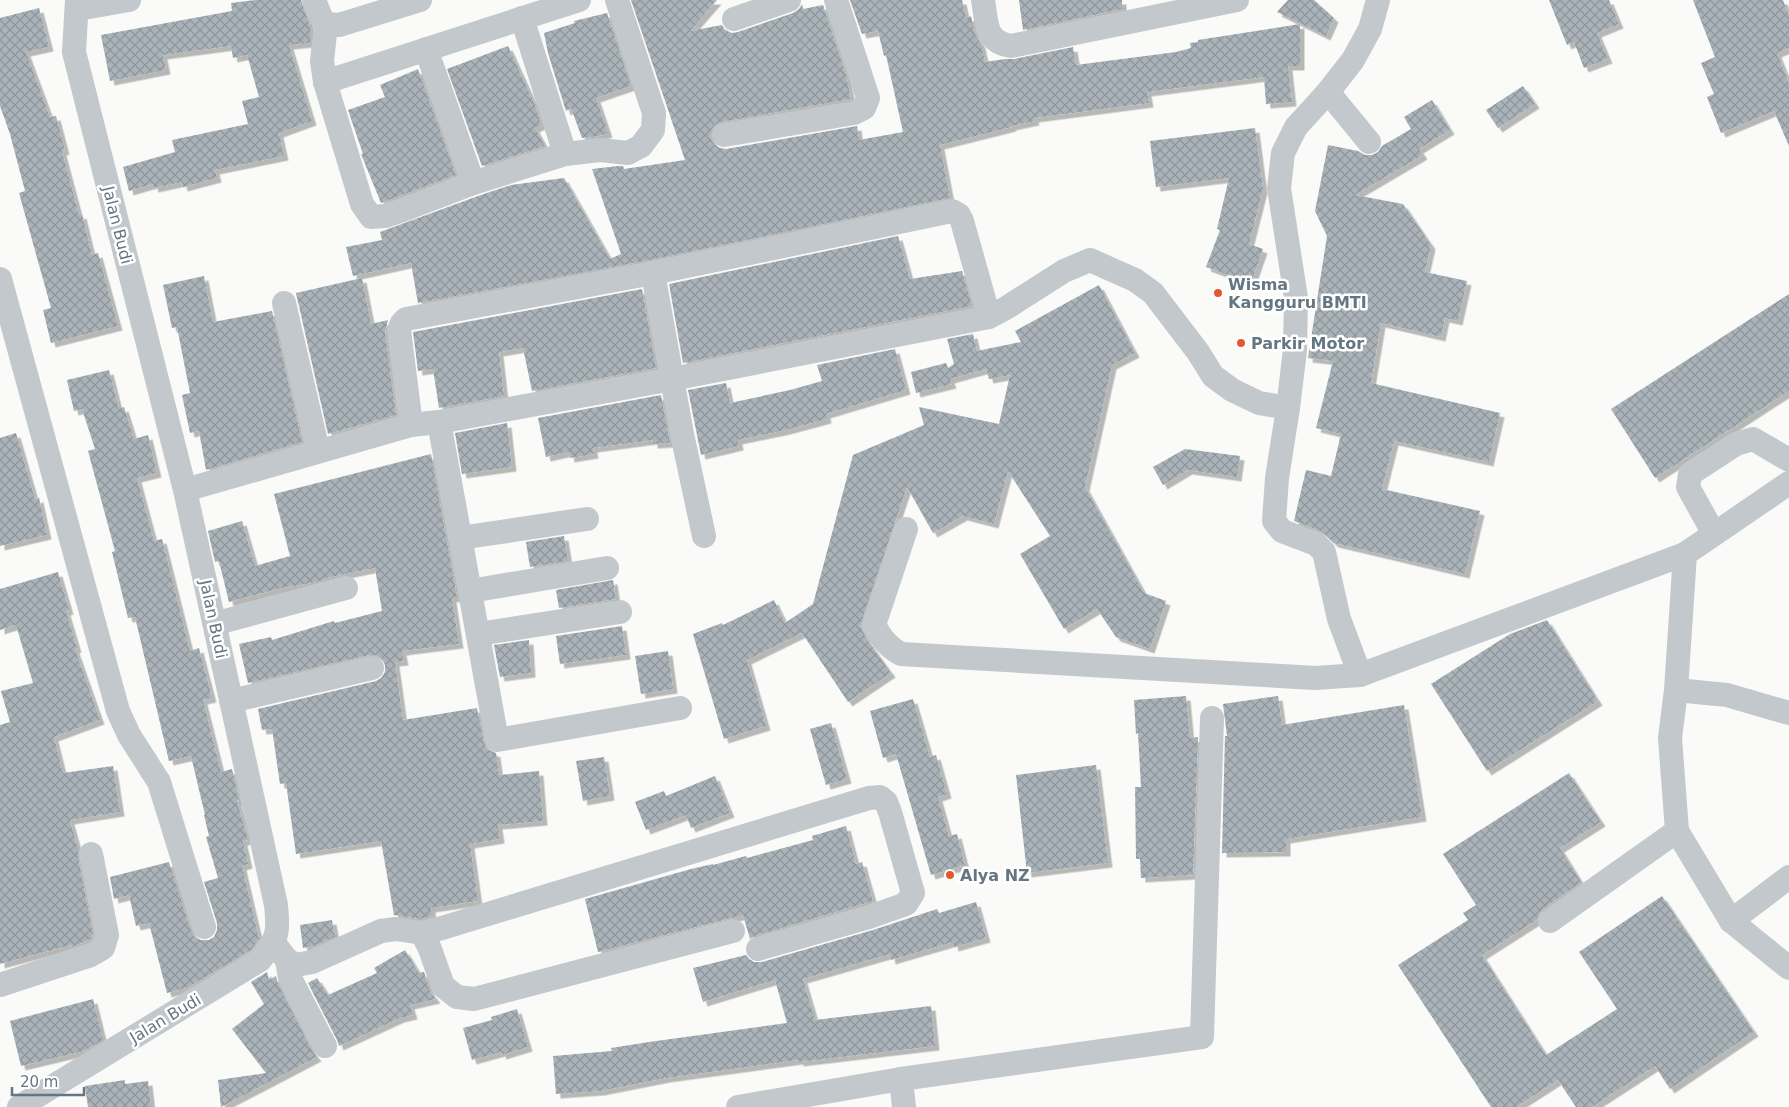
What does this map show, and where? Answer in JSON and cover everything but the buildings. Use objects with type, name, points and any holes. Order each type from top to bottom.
[{"type":"street","points":[[78,4],[129,0]]},
{"type":"street","points":[[314,0],[320,17],[326,24],[339,25],[383,5],[420,0]]},
{"type":"street","points":[[325,82],[579,0]]},
{"type":"street","points":[[326,24],[322,61],[325,82],[362,204],[370,217],[385,216],[473,182],[565,154],[600,150],[628,153],[642,146],[653,130],[654,113],[617,0]]},
{"type":"street","points":[[734,19],[790,0]]},
{"type":"street","points":[[724,135],[854,113],[864,108],[868,98],[836,0]]},
{"type":"street","points":[[982,0],[993,40],[1010,46],[1237,0]]},
{"type":"street","points":[[1360,675],[1339,619],[1324,552],[1316,544],[1282,531],[1274,520],[1276,478],[1288,408],[1295,350],[1296,298],[1279,188],[1283,153],[1296,127],[1328,92],[1353,60],[1370,29],[1378,0]]},
{"type":"street","name":"Jalan Budi","points":[[19,1107],[260,960],[280,951],[276,905],[185,490],[74,52],[78,4]]},
{"type":"street","points":[[522,18],[565,154]]},
{"type":"street","points":[[426,50],[473,182]]},
{"type":"street","points":[[1328,92],[1369,142]]},
{"type":"street","points":[[411,425],[400,330],[402,323],[406,319],[653,274],[952,212],[959,215],[962,221],[989,316]]},
{"type":"street","points":[[185,490],[411,425],[439,422],[672,379],[989,316],[1006,308],[1064,271],[1090,260],[1135,280],[1153,293],[1198,352],[1213,376],[1232,390],[1259,402],[1288,408]]},
{"type":"street","points":[[653,274],[704,536]]},
{"type":"street","points":[[0,279],[118,711],[129,735],[159,782],[204,927]]},
{"type":"street","points":[[284,303],[318,451]]},
{"type":"street","points":[[439,422],[497,740],[680,708]]},
{"type":"street","points":[[1714,534],[1688,487],[1690,474],[1736,444],[1753,439],[1789,460]]},
{"type":"street","points":[[906,529],[874,625],[880,638],[890,648],[901,654],[1315,678],[1360,675],[1685,554],[1789,483]]},
{"type":"street","points":[[460,538],[587,519]]},
{"type":"street","points":[[1685,554],[1676,690],[1670,738],[1677,831],[1731,921],[1789,968]]},
{"type":"street","points":[[470,591],[607,568]]},
{"type":"street","points":[[214,622],[226,621],[346,588]]},
{"type":"street","points":[[478,634],[620,612]]},
{"type":"street","points":[[231,701],[372,668]]},
{"type":"street","points":[[1676,690],[1727,695],[1789,713]]},
{"type":"street","points":[[738,1107],[901,1079],[1202,1036],[1212,718]]},
{"type":"street","points":[[280,951],[296,965],[312,962],[381,931],[396,930],[422,933],[442,928],[869,798],[880,797],[886,802],[913,893],[906,904],[869,917],[758,949]]},
{"type":"street","points":[[1550,920],[1677,831]]},
{"type":"street","points":[[0,985],[91,955],[103,948],[107,935],[91,854]]},
{"type":"street","points":[[1731,921],[1789,877]]},
{"type":"street","points":[[422,933],[444,986],[457,998],[474,999],[733,931]]},
{"type":"street","points":[[280,951],[290,978],[325,1046]]},
{"type":"street","points":[[901,1079],[904,1107]]},
{"type":"place","name":"Wisma Kangguru BMTI","points":[[1218,293]]},
{"type":"place","name":"Parkir Motor","points":[[1241,343]]},
{"type":"place","name":"Alya NZ","points":[[950,875]]}]
